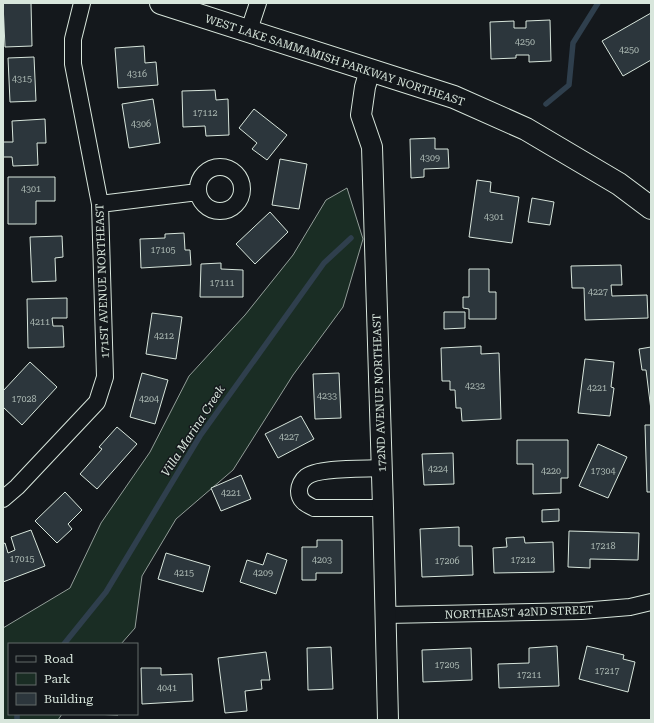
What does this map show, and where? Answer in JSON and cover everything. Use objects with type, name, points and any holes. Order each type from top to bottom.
[{"type":"main road","name":"WEST LAKE SAMMAMISH PARKWAY NORTHEAST","points":[[161,3],[454,97],[526,129],[619,184],[651,208]]},
{"type":"street","name":"171ST AVENUE NORTHEAST","points":[[3,499],[80,421],[96,402],[105,377],[100,204],[73,64],[73,39],[82,3]]},
{"type":"street","points":[[249,30],[258,3]]},
{"type":"street","name":"172ND AVENUE NORTHEAST","points":[[370,70],[365,87],[361,115],[372,147],[388,720]]},
{"type":"street","points":[[100,204],[198,192]]},
{"type":"street","points":[[382,468],[319,471],[305,477],[299,486],[299,495],[304,504],[314,508],[383,508]]},
{"type":"street","name":"NORTHEAST 42ND STREET","points":[[386,615],[581,611],[630,607],[651,602]]},
{"type":"green space","points":[[347,188],[363,239],[343,307],[293,375],[233,470],[176,519],[142,576],[135,628],[122,643],[8,643],[8,715],[61,715],[58,720],[3,720],[3,628],[70,588],[101,523],[150,452],[189,376],[245,315],[293,255],[326,200]]},
{"type":"building","points":[[3,3],[31,3],[32,46],[5,47]]},
{"type":"building","points":[[651,13],[651,60],[623,76],[602,41]]},
{"type":"building","points":[[550,20],[551,61],[529,62],[529,55],[516,55],[516,58],[491,59],[490,22],[514,21],[514,28],[526,28],[526,21]]},
{"type":"building","points":[[144,46],[145,63],[156,62],[158,85],[118,88],[115,48]]},
{"type":"building","points":[[34,57],[36,101],[10,102],[8,58]]},
{"type":"building","points":[[215,90],[216,100],[228,99],[229,135],[206,136],[205,126],[183,127],[182,91]]},
{"type":"building","points":[[153,99],[160,143],[129,148],[122,104]]},
{"type":"building","points":[[254,109],[287,135],[267,160],[252,149],[257,143],[239,128]]},
{"type":"building","points":[[45,119],[46,143],[37,143],[38,165],[13,166],[12,157],[3,157],[3,142],[13,142],[12,121]]},
{"type":"building","points":[[435,138],[435,149],[448,149],[449,168],[424,169],[424,177],[411,178],[410,139]]},
{"type":"building","points":[[280,159],[307,164],[299,209],[272,205]]},
{"type":"building","points":[[8,177],[55,177],[55,201],[36,201],[36,224],[8,224]]},
{"type":"building","points":[[477,180],[491,182],[490,192],[519,197],[512,243],[469,237]]},
{"type":"building","points":[[532,198],[554,202],[550,225],[528,222]]},
{"type":"building","points":[[270,212],[288,232],[255,264],[236,244]]},
{"type":"building","points":[[184,233],[185,250],[190,250],[191,265],[141,268],[140,239],[165,238],[165,234]]},
{"type":"building","points":[[62,236],[63,257],[55,258],[56,281],[32,282],[30,237]]},
{"type":"building","points":[[221,263],[221,269],[243,270],[243,297],[200,297],[201,264]]},
{"type":"building","points":[[621,265],[622,285],[611,285],[612,296],[647,295],[648,318],[585,320],[584,288],[572,288],[571,266]]},
{"type":"building","points":[[469,269],[489,269],[489,292],[496,292],[496,319],[469,319],[469,309],[463,308],[463,297],[469,297]]},
{"type":"building","points":[[67,298],[67,318],[52,318],[53,326],[63,326],[64,347],[28,348],[27,299]]},
{"type":"building","points":[[444,312],[465,312],[465,328],[444,329]]},
{"type":"building","points":[[152,313],[182,317],[176,359],[146,354]]},
{"type":"building","points":[[481,346],[481,354],[499,353],[501,419],[462,421],[461,408],[456,408],[455,390],[450,390],[450,381],[442,381],[441,348]]},
{"type":"building","points":[[651,347],[651,410],[646,370],[642,370],[639,349]]},
{"type":"building","points":[[585,359],[614,362],[611,387],[614,388],[610,416],[578,413]]},
{"type":"building","points":[[30,362],[57,387],[22,425],[3,407],[3,391]]},
{"type":"building","points":[[142,373],[168,380],[155,424],[130,417]]},
{"type":"building","points":[[339,373],[341,418],[315,419],[313,374]]},
{"type":"building","points":[[301,416],[314,439],[278,458],[265,434]]},
{"type":"building","points":[[645,425],[651,425],[651,492],[647,492]]},
{"type":"building","points":[[117,427],[137,444],[97,489],[80,474],[102,449],[99,447]]},
{"type":"building","points":[[517,440],[568,440],[568,478],[561,478],[561,493],[533,494],[533,464],[517,464]]},
{"type":"building","points":[[598,444],[627,457],[608,498],[579,486]]},
{"type":"building","points":[[453,453],[454,484],[424,485],[422,454]]},
{"type":"building","points":[[241,475],[251,499],[221,511],[211,488]]},
{"type":"building","points":[[65,492],[82,510],[68,524],[72,529],[57,543],[35,521]]},
{"type":"building","points":[[559,509],[559,521],[542,522],[542,510]]},
{"type":"building","points":[[459,527],[459,546],[472,546],[473,575],[422,577],[420,529]]},
{"type":"building","points":[[31,530],[45,566],[3,582],[3,544],[5,543],[8,553],[15,550],[11,537]]},
{"type":"building","points":[[569,531],[639,533],[638,560],[590,559],[590,568],[568,567]]},
{"type":"building","points":[[524,537],[525,543],[553,542],[554,572],[494,573],[493,548],[507,547],[506,538]]},
{"type":"building","points":[[317,540],[342,540],[342,573],[316,573],[316,580],[302,580],[302,547],[317,547]]},
{"type":"building","points":[[166,553],[210,566],[203,592],[158,579]]},
{"type":"building","points":[[267,553],[287,560],[276,594],[240,582],[247,560],[263,565]]},
{"type":"building","points":[[557,646],[559,686],[499,688],[498,664],[529,663],[529,648]]},
{"type":"building","points":[[587,646],[624,655],[623,659],[635,662],[628,692],[579,679]]},
{"type":"building","points":[[331,647],[333,689],[308,690],[307,648]]},
{"type":"building","points":[[471,648],[472,680],[423,682],[422,650]]},
{"type":"building","points":[[266,652],[270,680],[261,680],[262,689],[245,691],[247,711],[225,713],[218,658]]},
{"type":"building","points":[[141,668],[161,668],[161,675],[192,674],[193,701],[142,704]]},
{"type":"waterway","name":"Villa Marina Creek","points":[[546,104],[569,85],[573,43],[598,3]]},
{"type":"waterway","name":"Villa Marina Creek","points":[[65,643],[106,592],[200,436],[324,263],[351,238]]},
{"type":"waterway","name":"Villa Marina Creek","points":[[17,715],[17,720]]}]
